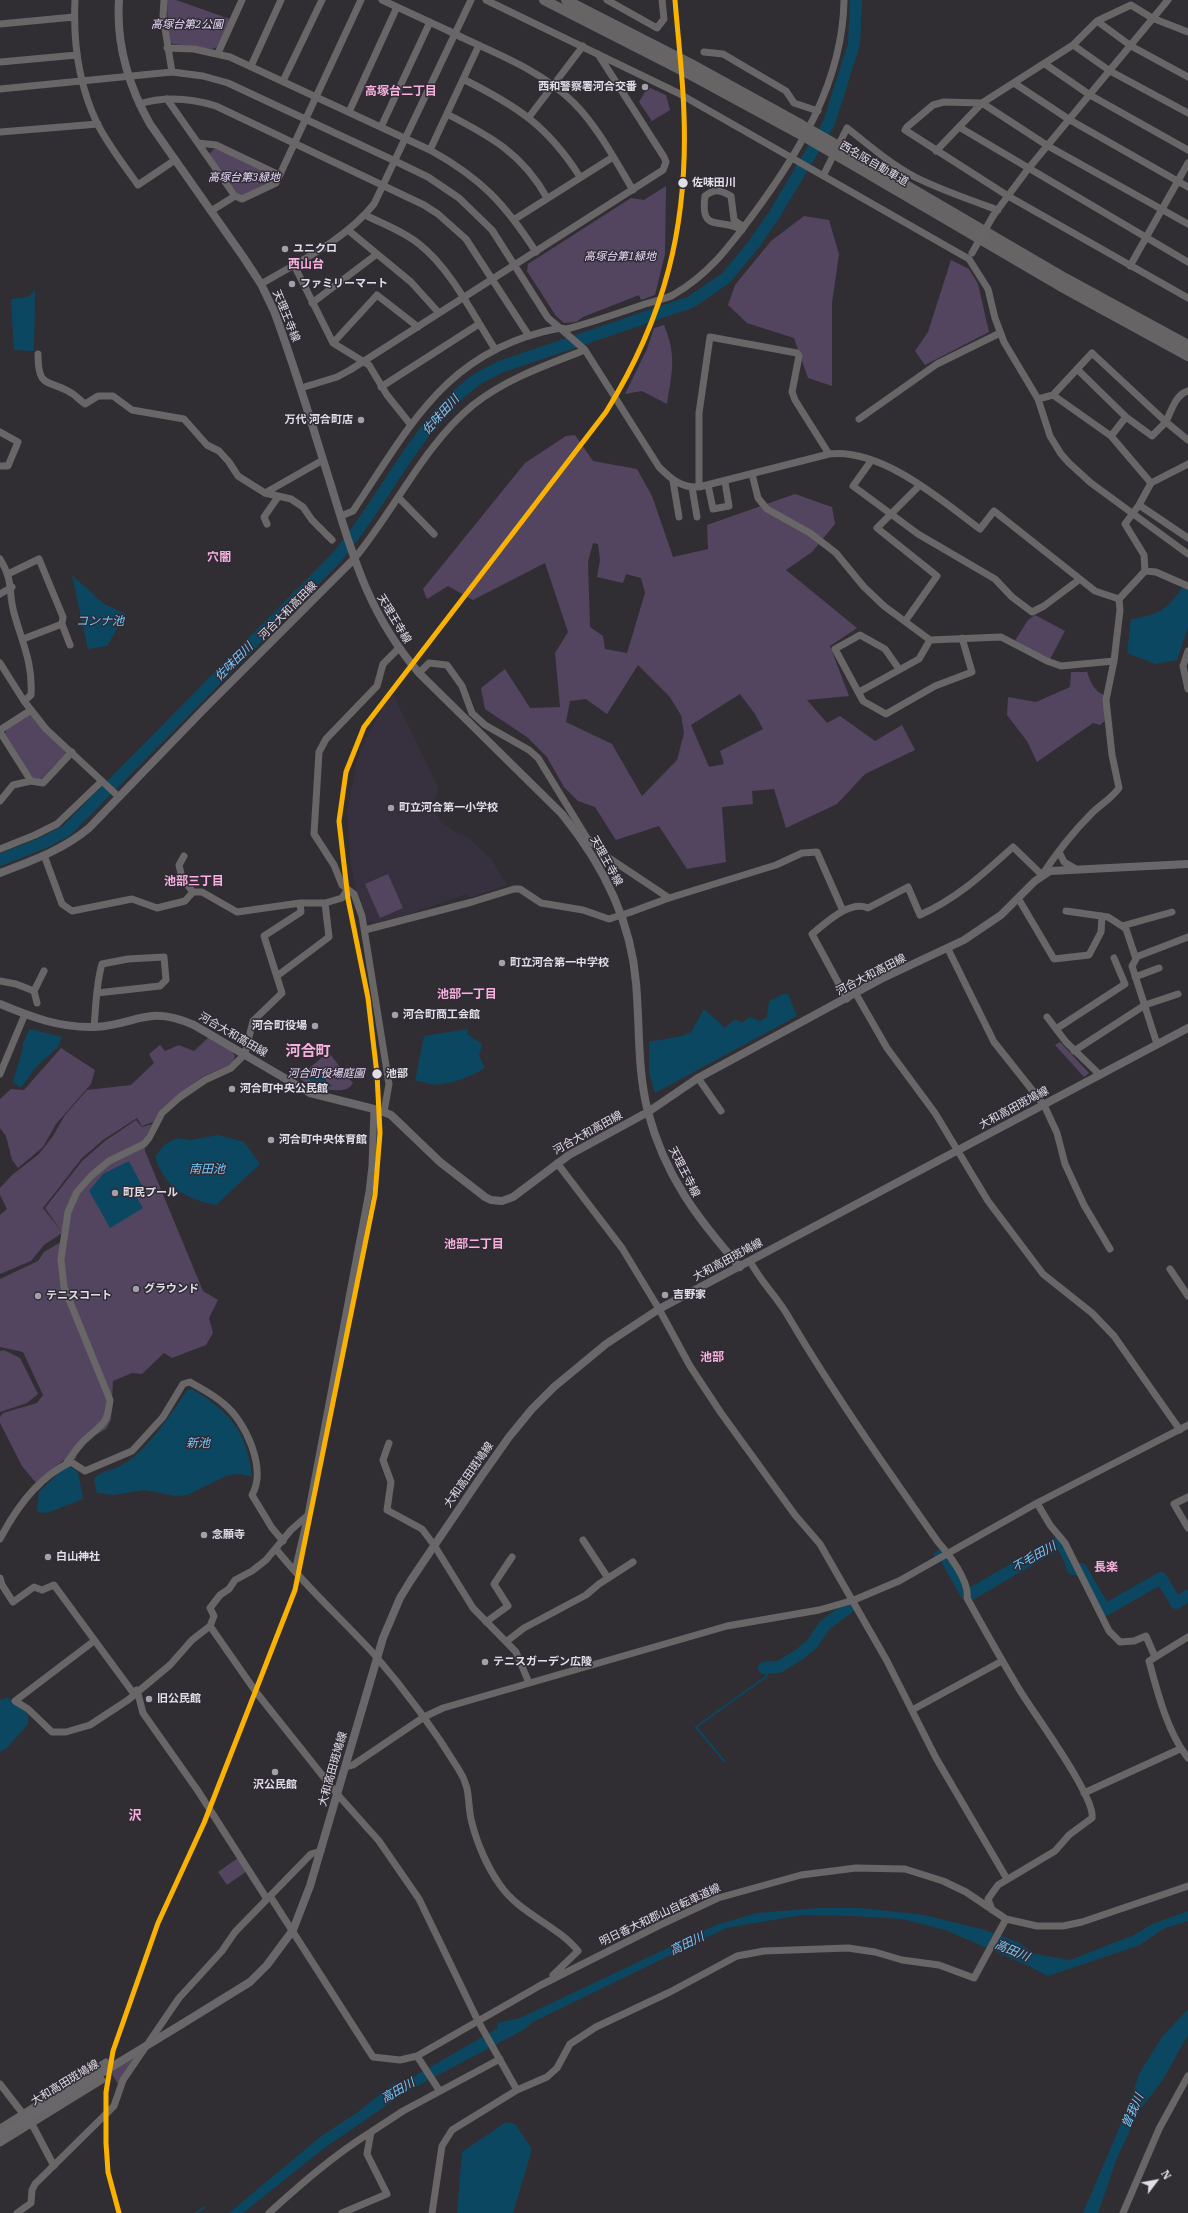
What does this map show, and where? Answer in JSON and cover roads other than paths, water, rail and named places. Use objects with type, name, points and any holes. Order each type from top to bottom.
[{"type":"highway","name":"西名阪自動車道","points":[[544,0],[675,61],[691,64],[844,154],[1065,278],[1188,344]]},
{"type":"highway","name":"西名阪自動車道","points":[[566,0],[675,61],[691,75],[798,128]]},
{"type":"highway","name":"西名阪自動車道","points":[[844,154],[1040,275],[1188,356]]},
{"type":"main road","name":"天理王寺線","points":[[119,0],[119,35],[127,76],[139,104],[175,160],[261,284],[274,312],[300,388],[353,556],[369,599],[399,648],[419,673],[562,814],[581,838],[605,879],[617,904],[634,962],[639,1050],[648,1112],[660,1148],[679,1188],[707,1229],[740,1267]]},
{"type":"main road","name":"河合大和高田線","points":[[0,873],[44,855],[76,839],[119,797],[353,556]]},
{"type":"main road","name":"河合大和高田線","points":[[0,1004],[54,1024],[94,1027],[148,1015],[170,1016],[194,1025],[310,1093],[384,1112],[397,1120],[440,1162],[491,1200],[502,1201],[513,1197],[557,1163],[648,1112],[698,1078],[847,999],[881,979],[948,949],[991,923],[1042,875],[1056,870],[1188,864]]},
{"type":"main road","name":"大和高田斑鳩線","points":[[0,2135],[250,1982],[267,1965],[293,1930],[304,1906],[338,1795],[377,1658],[400,1598],[434,1545],[509,1436],[532,1409],[554,1387],[606,1344],[659,1310],[1188,1028]]},
{"type":"street","points":[[75,0],[74,18],[76,55],[82,80],[98,124],[138,185],[175,160]]},
{"type":"street","points":[[164,0],[163,16],[172,72]]},
{"type":"street","points":[[218,53],[242,0]]},
{"type":"street","points":[[251,66],[281,0]]},
{"type":"street","points":[[283,81],[322,0]]},
{"type":"street","points":[[167,99],[235,196],[242,199],[276,183],[361,0]]},
{"type":"street","points":[[382,0],[516,62],[553,85],[583,114],[613,157],[633,190]]},
{"type":"street","points":[[261,284],[294,265],[348,230],[365,215],[374,204],[471,0]]},
{"type":"street","points":[[486,0],[678,93],[971,256],[988,289],[1000,333],[1038,399],[1050,436],[1069,463],[1188,554]]},
{"type":"street","points":[[607,0],[657,28],[664,19],[662,0]]},
{"type":"street","points":[[341,516],[353,511],[428,402],[445,384],[476,361],[495,349],[529,336],[562,331],[672,296],[712,267],[743,228],[794,158],[818,111],[831,77],[841,39],[844,0]]},
{"type":"street","points":[[971,256],[996,213],[1028,169],[1168,0]]},
{"type":"street","points":[[936,151],[982,103],[1073,45],[1097,21],[1131,5],[1152,18],[1187,30]]},
{"type":"street","points":[[349,112],[397,7]]},
{"type":"street","points":[[0,24],[74,18]]},
{"type":"street","points":[[1097,21],[1131,46],[1188,77]]},
{"type":"street","points":[[381,127],[430,22]]},
{"type":"street","points":[[1073,45],[1110,71],[1188,113]]},
{"type":"street","points":[[430,150],[479,46]]},
{"type":"street","points":[[528,116],[583,46]]},
{"type":"street","points":[[167,48],[194,49],[218,53],[251,66],[430,150],[462,168],[482,184],[515,219],[536,252]]},
{"type":"street","points":[[704,52],[722,54],[786,91],[794,103],[818,111]]},
{"type":"street","points":[[300,388],[337,377],[661,172],[666,165],[666,159],[597,53]]},
{"type":"street","points":[[0,62],[76,55]]},
{"type":"street","points":[[1044,64],[1090,95],[1188,150]]},
{"type":"street","points":[[0,89],[172,72],[203,76],[228,83],[395,161],[442,186],[477,214],[492,230],[548,318],[584,349],[659,467],[674,481],[696,487],[725,482],[830,454],[846,453],[859,455],[906,476],[980,529],[994,510],[1041,546],[1095,591],[1119,599]]},
{"type":"street","points":[[463,79],[498,97],[528,116],[560,148],[580,177]]},
{"type":"street","points":[[1014,83],[1070,120],[1188,187]]},
{"type":"street","points":[[139,104],[154,99],[167,99],[199,101],[216,106],[424,205],[451,225],[466,239],[529,336]]},
{"type":"street","points":[[1188,224],[1048,146],[982,103],[944,102],[933,105],[905,130],[1008,196],[1188,298]]},
{"type":"street","points":[[447,114],[485,134],[511,152],[531,173],[547,198]]},
{"type":"street","points":[[0,132],[98,124]]},
{"type":"street","points":[[959,127],[1188,262]]},
{"type":"street","points":[[824,174],[847,128],[885,158],[914,176],[996,213]]},
{"type":"street","points":[[198,143],[216,145],[279,175]]},
{"type":"street","points":[[515,219],[613,157]]},
{"type":"street","points":[[1130,266],[1188,163]]},
{"type":"street","points":[[712,190],[719,190],[731,196],[734,220],[743,228],[728,223],[715,224],[708,221],[703,210],[705,196],[712,190]]},
{"type":"street","points":[[211,211],[235,196]]},
{"type":"street","points":[[365,215],[401,232],[418,243],[444,270],[495,349]]},
{"type":"street","points":[[348,230],[411,282],[439,313]]},
{"type":"street","points":[[312,303],[377,254]]},
{"type":"street","points":[[294,265],[333,343],[369,365],[381,387],[411,425]]},
{"type":"street","points":[[333,343],[377,294],[418,327]]},
{"type":"street","points":[[381,387],[479,324]]},
{"type":"street","points":[[858,419],[937,364],[1000,333]]},
{"type":"street","points":[[697,517],[696,487],[699,413],[710,337],[797,353],[799,356],[792,392],[795,400],[830,454]]},
{"type":"street","points":[[353,556],[398,498],[441,437],[472,406],[502,386],[524,374],[584,349]]},
{"type":"street","points":[[1038,399],[1053,395],[1092,353],[1166,422],[1188,440]]},
{"type":"street","points":[[38,354],[39,372],[46,383],[72,393],[85,404],[98,396],[113,396],[132,410],[184,419],[207,445],[218,451],[229,462],[238,476],[265,493],[291,499],[303,506],[312,520],[332,540]]},
{"type":"street","points":[[1077,369],[1126,417],[1152,436],[1166,422],[1176,401],[1183,392],[1188,391]]},
{"type":"street","points":[[1053,395],[1112,436],[1151,483]]},
{"type":"street","points":[[1112,436],[1126,417]]},
{"type":"street","points":[[0,432],[18,442],[8,466],[0,466]]},
{"type":"street","points":[[265,493],[323,460]]},
{"type":"street","points":[[871,461],[853,486],[918,534],[995,579],[1012,597],[1032,612],[1044,606],[1080,579]]},
{"type":"street","points":[[847,999],[812,934],[843,911],[862,905],[868,908],[908,887],[920,915],[939,906],[973,884],[1013,847],[1042,875],[1059,852],[1092,813],[1108,802],[1119,788],[1112,755],[1106,700],[1114,661],[1120,610],[1119,599],[1145,571],[1144,555],[1125,524],[1139,505],[1151,483],[1188,464]]},
{"type":"street","points":[[752,474],[758,498],[767,509],[810,533],[836,553],[874,596],[930,640],[1001,637],[1047,661],[1060,666],[1114,661]]},
{"type":"street","points":[[674,481],[679,517]]},
{"type":"street","points":[[708,485],[713,510],[729,506],[725,482]]},
{"type":"street","points":[[906,620],[937,576],[877,528],[920,485]]},
{"type":"street","points":[[267,524],[264,517],[278,497]]},
{"type":"street","points":[[398,498],[434,534]]},
{"type":"street","points":[[1139,505],[1188,538]]},
{"type":"street","points":[[8,574],[40,559],[63,617],[62,624],[70,645]]},
{"type":"street","points":[[0,560],[8,574],[12,587],[12,603],[29,656],[32,680],[31,695],[24,701]]},
{"type":"street","points":[[1145,571],[1156,572],[1188,586]]},
{"type":"street","points":[[0,594],[12,587]]},
{"type":"street","points":[[23,639],[62,624]]},
{"type":"street","points":[[899,669],[885,649],[860,635],[835,649],[862,701],[886,714],[935,686],[972,672],[962,638]]},
{"type":"street","points":[[858,692],[919,659],[930,640]]},
{"type":"street","points":[[384,1112],[390,1084],[362,916],[354,894],[347,890],[314,834],[319,752],[326,739],[377,686],[383,664],[399,648]]},
{"type":"street","points":[[1188,651],[1183,666],[1187,673],[1188,689]]},
{"type":"street","points":[[0,663],[24,701],[46,729],[119,797]]},
{"type":"street","points":[[419,673],[429,663],[447,665],[462,686],[472,713],[485,725],[529,750],[538,758],[587,838],[616,864],[669,898]]},
{"type":"street","points":[[31,710],[0,731],[31,781]]},
{"type":"street","points":[[0,801],[13,785],[31,781],[43,783],[72,752]]},
{"type":"street","points":[[0,849],[35,835],[57,824],[102,781]]},
{"type":"street","points":[[365,930],[472,902],[514,889],[520,889],[541,903],[583,910],[609,919],[669,898],[776,865],[802,853],[817,852],[843,911]]},
{"type":"street","points":[[1059,852],[1064,862],[1076,869]]},
{"type":"street","points":[[44,855],[62,904],[72,911],[132,899],[157,908],[185,901],[193,892],[202,892],[237,912],[300,903],[325,903],[342,898],[347,890]]},
{"type":"street","points":[[184,856],[179,865],[182,878],[193,892]]},
{"type":"street","points":[[1018,898],[1054,960],[1089,955],[1101,932],[1102,916]]},
{"type":"street","points":[[65,1465],[86,1438],[102,1426],[108,1416],[110,1400],[64,1288],[61,1259],[68,1212],[77,1192],[91,1176],[109,1162],[144,1144],[149,1138],[162,1113],[180,1096],[205,1080],[230,1068],[245,1054],[253,1021],[282,993],[264,936],[302,912],[300,903]]},
{"type":"street","points":[[277,976],[330,937],[325,903]]},
{"type":"street","points":[[1066,911],[1108,917],[1126,929],[1136,957],[1132,966],[1135,977],[1158,1044]]},
{"type":"street","points":[[1122,926],[1172,912]]},
{"type":"street","points":[[1136,957],[1188,938]]},
{"type":"street","points":[[948,949],[994,1042],[1044,1105],[1058,1134],[1065,1164],[1084,1205],[1110,1249]]},
{"type":"street","points":[[94,1027],[97,994],[102,964],[128,959],[164,958],[166,980],[160,986],[97,994]]},
{"type":"street","points":[[1056,1028],[1125,984],[1114,958]]},
{"type":"street","points":[[1135,977],[1159,968]]},
{"type":"street","points":[[37,1002],[34,991],[44,971]]},
{"type":"street","points":[[0,981],[16,984],[34,991]]},
{"type":"street","points":[[856,994],[885,1044],[928,1103],[988,1202],[1043,1274],[1092,1313],[1114,1336],[1180,1430]]},
{"type":"street","points":[[1074,1051],[1145,1005],[1178,994]]},
{"type":"street","points":[[0,1074],[25,1014]]},
{"type":"street","points":[[1047,1017],[1074,1051],[1100,1075]]},
{"type":"street","points":[[698,1078],[720,1111]]},
{"type":"street","points":[[295,1571],[308,1515],[369,1192],[372,1166],[374,1109]]},
{"type":"street","points":[[557,1163],[622,1248],[690,1366],[714,1402],[795,1515],[820,1544],[854,1600],[936,1758],[1007,1879]]},
{"type":"street","points":[[750,1262],[788,1316],[799,1337],[848,1413],[947,1556],[968,1593],[967,1598],[1002,1661],[1084,1793],[1093,1813],[1092,1818],[1069,1835],[1055,1851],[1007,1879],[991,1893],[988,1899],[992,1910]]},
{"type":"street","points":[[1170,1269],[1188,1296]]},
{"type":"street","points":[[0,1539],[22,1503],[44,1480],[71,1462],[85,1471],[132,1451],[163,1417],[183,1384],[190,1382],[224,1403],[235,1414],[252,1445],[258,1477],[258,1486],[252,1495],[272,1528],[283,1541]]},
{"type":"street","points":[[346,1767],[353,1765],[424,1717],[443,1708],[727,1626],[819,1610],[854,1600],[900,1581],[947,1556],[1037,1503],[1188,1425]]},
{"type":"street","points":[[390,1443],[383,1460],[391,1482],[387,1510],[422,1529],[434,1545],[473,1608],[507,1641],[521,1660],[529,1683]]},
{"type":"street","points":[[1188,1497],[1174,1504],[1188,1528]]},
{"type":"street","points":[[1037,1503],[1050,1525],[1066,1543],[1077,1569],[1109,1631],[1120,1642],[1134,1641],[1146,1636],[1155,1657]]},
{"type":"street","points":[[94,1641],[15,1701],[28,1709],[52,1732],[66,1732],[90,1725],[170,1665],[192,1640],[210,1626],[214,1616],[210,1608],[220,1595],[229,1589],[235,1580],[252,1571],[266,1560],[276,1550],[291,1530],[308,1515]]},
{"type":"street","points":[[582,1540],[608,1578]]},
{"type":"street","points":[[276,1550],[377,1658],[424,1717],[467,1784],[471,1819],[480,1846],[500,1885],[510,1898],[569,1940],[578,1951],[567,1964],[541,1986]]},
{"type":"street","points":[[486,1622],[508,1606],[494,1584],[512,1557]]},
{"type":"street","points":[[507,1641],[524,1628],[586,1596],[608,1578],[633,1562]]},
{"type":"street","points":[[0,1578],[2,1585],[13,1602],[34,1587],[42,1590],[54,1586],[94,1641],[135,1692],[142,1713],[198,1791],[268,1898],[293,1930]]},
{"type":"street","points":[[210,1626],[256,1692],[338,1795],[379,1841],[419,1899],[479,2023],[517,2090]]},
{"type":"street","points":[[1188,1637],[1149,1661],[1156,1688],[1180,1749],[1188,1758]]},
{"type":"street","points":[[912,1710],[1002,1661]]},
{"type":"street","points":[[1084,1793],[1180,1749]]},
{"type":"street","points":[[18,2213],[31,2203],[33,2188],[114,2106],[123,2080],[171,2009],[235,1932],[311,1854],[320,1851]]},
{"type":"street","name":"明日香大和郡山自転車道線","points":[[293,1930],[373,2057],[400,2060],[418,2059],[541,1986],[718,1898],[801,1875],[856,1868],[905,1869],[943,1881],[966,1892],[1005,1920],[1037,1926],[1063,1926],[1082,1922],[1188,1886]]},
{"type":"street","points":[[432,2213],[442,2146],[452,2130],[517,2090],[547,2077],[557,2068],[570,2044],[596,2027],[670,1992],[737,1956],[764,1951],[848,1948],[902,1960],[939,1965],[974,1978],[1005,1920]]},
{"type":"street","points":[[269,2213],[306,2180],[348,2146],[437,2088],[498,2056]]},
{"type":"street","points":[[418,2059],[437,2088]]},
{"type":"street","points":[[0,2128],[106,2062]]},
{"type":"street","points":[[85,2075],[92,2086]]},
{"type":"street","points":[[1123,2213],[1159,2129],[1188,2076]]},
{"type":"street","points":[[0,2143],[102,2080]]},
{"type":"street","points":[[0,2084],[30,2124],[54,2166]]},
{"type":"street","points":[[342,2213],[387,2194],[367,2154],[371,2132]]},
{"type":"water","points":[[35,290],[34,351],[14,350],[11,299],[28,297]]},
{"type":"water","name":"コンナ池","points":[[72,575],[104,604],[126,614],[107,646],[88,649]]},
{"type":"water","points":[[1183,587],[1188,589],[1188,627],[1177,660],[1156,664],[1127,653],[1131,619],[1148,616],[1161,610],[1178,595]]},
{"type":"water","points":[[783,994],[788,994],[797,1016],[655,1093],[649,1072],[649,1042],[682,1036],[691,1032],[704,1009],[725,1028],[735,1019],[742,1023],[749,1017],[760,1021],[767,1017],[769,1001]]},
{"type":"water","points":[[30,1029],[62,1037],[58,1047],[35,1068],[21,1088],[13,1082],[23,1047],[23,1042]]},
{"type":"water","points":[[468,1029],[467,1034],[482,1044],[479,1056],[485,1068],[473,1075],[448,1083],[433,1084],[415,1081],[424,1036]]},
{"type":"water","points":[[316,1068],[324,1073],[326,1081],[332,1086],[318,1086],[308,1078],[307,1073]]},
{"type":"water","name":"南田池","points":[[218,1135],[244,1142],[260,1164],[216,1205],[195,1199],[178,1190],[165,1177],[155,1157],[164,1145],[177,1138],[190,1140]]},
{"type":"water","name":"町民プール","points":[[129,1161],[145,1191],[136,1196],[143,1208],[110,1228],[89,1191],[103,1174]]},
{"type":"water","name":"新池","points":[[192,1389],[217,1406],[235,1425],[246,1447],[252,1477],[241,1474],[228,1475],[187,1495],[176,1496],[144,1490],[113,1495],[97,1493],[94,1479],[103,1472],[120,1466],[139,1452],[158,1432],[187,1390]]},
{"type":"water","points":[[71,1467],[78,1472],[83,1499],[47,1513],[37,1512],[39,1492],[63,1469]]},
{"type":"water","points":[[7,1697],[28,1714],[28,1724],[7,1748],[0,1752],[0,1699],[3,1700]]},
{"type":"water","name":"高田川","points":[[818,1908],[861,1908],[924,1915],[985,1930],[1018,1942],[1035,1954],[1070,1960],[1134,1935],[1152,1924],[1188,1911],[1188,1921],[1163,1929],[1140,1945],[1048,1976],[1027,1965],[945,1930],[902,1919],[802,1915],[726,1928],[533,2022],[525,2029],[406,2092],[323,2149],[243,2213],[229,2213],[320,2137],[358,2112],[393,2084],[411,2078],[498,2028],[497,2023],[520,2018],[716,1925],[757,1913]]},
{"type":"water","name":"曽我川","points":[[1188,2009],[1188,2035],[1162,2081],[1139,2111],[1117,2158],[1098,2213],[1083,2213],[1129,2105],[1139,2074],[1162,2037]]},
{"type":"water","points":[[506,2122],[515,2124],[532,2149],[513,2213],[457,2213],[462,2152]]},
{"type":"waterway","name":"佐味田川","points":[[0,860],[45,842],[66,831],[85,812],[336,558],[433,421],[452,400],[473,382],[500,367],[691,302],[726,278],[754,244],[774,215],[829,123],[854,44],[856,0]]},
{"type":"waterway","name":"不毛田川","points":[[940,1556],[944,1554],[965,1592],[971,1594],[1060,1542],[1067,1553],[1073,1569],[1081,1569],[1105,1610],[1161,1578],[1176,1603],[1188,1596]]},
{"type":"waterway","name":"不毛田川","points":[[764,1668],[779,1667],[800,1654],[812,1644],[825,1625],[852,1605]]},
{"type":"waterway","points":[[724,1761],[696,1727],[767,1676],[764,1668]]},
{"type":"waterway","points":[[196,2213],[205,2207]]},
{"type":"place","name":"西和警察署河合交番","points":[[645,87]]},
{"type":"place","name":"佐味田川","points":[[683,183]]},
{"type":"place","name":"ユニクロ","points":[[285,249]]},
{"type":"place","name":"ファミリーマート","points":[[292,284]]},
{"type":"place","name":"万代 河合町店","points":[[361,420]]},
{"type":"place","name":"町立河合第一小学校","points":[[391,808]]},
{"type":"place","name":"町立河合第一中学校","points":[[502,963]]},
{"type":"place","name":"河合町商工会館","points":[[395,1015]]},
{"type":"place","name":"河合町役場","points":[[315,1026]]},
{"type":"place","name":"池部","points":[[377,1074]]},
{"type":"place","name":"河合町中央公民館","points":[[232,1089]]},
{"type":"place","name":"河合町中央体育館","points":[[271,1140]]},
{"type":"place","name":"町民プール","points":[[115,1193]]},
{"type":"place","name":"グラウンド","points":[[136,1289]]},
{"type":"place","name":"吉野家","points":[[665,1295]]},
{"type":"place","name":"テニスコート","points":[[38,1296]]},
{"type":"place","name":"念願寺","points":[[204,1535]]},
{"type":"place","name":"白山神社","points":[[48,1557]]},
{"type":"place","name":"テニスガーデン広陵","points":[[485,1662]]},
{"type":"place","name":"旧公民館","points":[[149,1699]]},
{"type":"place","name":"沢公民館","points":[[275,1772]]},
{"type":"district","name":"高塚台二丁目","points":[[401,92]]},
{"type":"district","name":"西山台","points":[[306,265]]},
{"type":"district","name":"穴闇","points":[[219,558]]},
{"type":"district","name":"池部三丁目","points":[[194,882]]},
{"type":"district","name":"池部一丁目","points":[[467,995]]},
{"type":"district","name":"河合町","points":[[308,1052]]},
{"type":"district","name":"池部二丁目","points":[[474,1245]]},
{"type":"district","name":"池部","points":[[712,1358]]},
{"type":"district","name":"長楽","points":[[1106,1568]]},
{"type":"district","name":"沢","points":[[135,1816]]},
{"type":"park label","name":"高塚台第2公園","points":[[187,25]]},
{"type":"park label","name":"高塚台第3緑地","points":[[244,178]]},
{"type":"park label","name":"高塚台第1緑地","points":[[620,257]]},
{"type":"park label","name":"河合町役場庭園","points":[[326,1074]]}]
